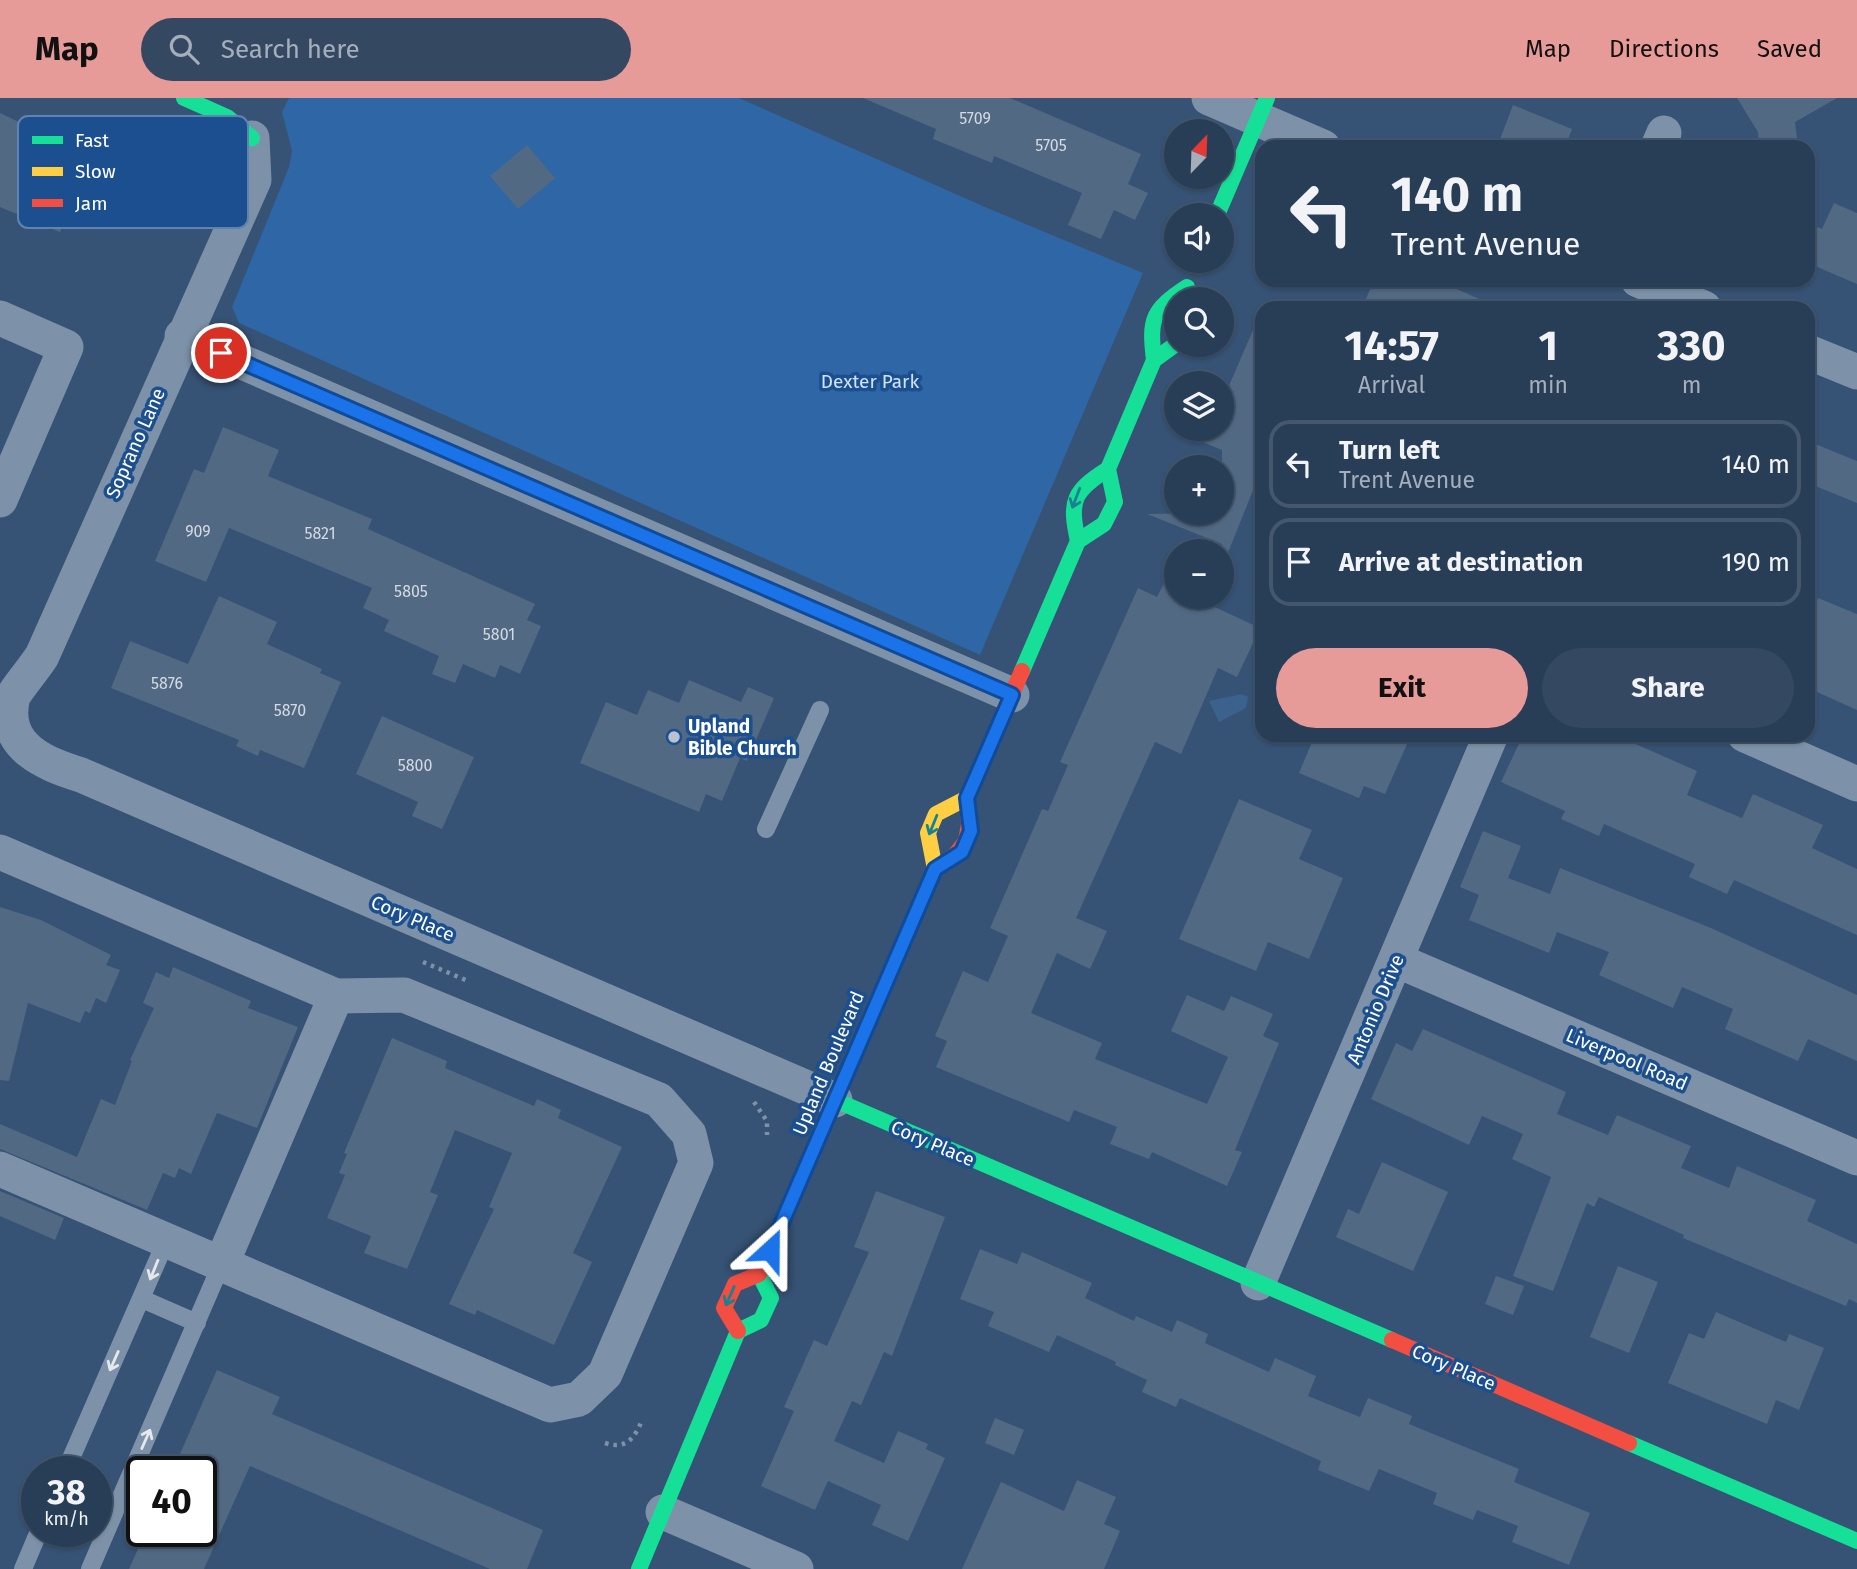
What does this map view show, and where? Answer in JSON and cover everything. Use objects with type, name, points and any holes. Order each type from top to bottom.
[{"type":"street","points":[[184,98],[225,116]]},
{"type":"street","points":[[1209,98],[1263,108],[1312,140]]},
{"type":"street","points":[[1222,203],[1263,108]]},
{"type":"street","points":[[248,135],[252,138]]},
{"type":"street","name":"Soprano Lane","points":[[248,193],[254,180],[252,138]]},
{"type":"street","name":"Soprano Lane","points":[[13,742],[6,729],[9,705],[42,656],[232,228]]},
{"type":"street","points":[[1654,287],[1688,301]]},
{"type":"street","points":[[967,798],[936,814],[928,833],[935,869],[962,852],[971,831],[967,798],[1078,541],[1104,524],[1115,502],[1108,469],[1154,360],[1149,326],[1158,307],[1164,304]]},
{"type":"street","points":[[0,318],[66,347],[0,500]]},
{"type":"street","points":[[182,336],[1012,695]]},
{"type":"street","points":[[1154,360],[1164,353]]},
{"type":"street","points":[[1815,355],[1857,373]]},
{"type":"street","points":[[1078,541],[1071,510],[1081,484],[1108,469]]},
{"type":"street","name":"Cory Place","points":[[13,742],[43,765],[81,775],[1857,1541]]},
{"type":"street","name":"Antonio Drive","points":[[1258,1283],[1488,742]]},
{"type":"street","points":[[1761,742],[1857,784]]},
{"type":"street","points":[[0,852],[337,996],[404,995],[660,1100],[689,1134],[696,1163],[604,1374],[579,1399],[550,1405],[0,1169]]},
{"type":"street","name":"Upland Boulevard","points":[[759,1274],[935,869]]},
{"type":"street","name":"Liverpool Road","points":[[1396,960],[1857,1158]]},
{"type":"street","points":[[221,1265],[337,996]]},
{"type":"street","points":[[639,1569],[738,1331],[761,1321],[771,1298],[759,1274],[735,1284],[724,1308],[738,1331]]},
{"type":"street","points":[[663,1512],[796,1569]]},
{"type":"lane","points":[[766,830],[820,710]]},
{"type":"lane","points":[[72,1456],[166,1241]]},
{"type":"lane","points":[[90,1569],[221,1265]]},
{"type":"lane","points":[[142,1299],[197,1323]]},
{"type":"lane","points":[[23,1569],[32,1547]]},
{"type":"path","points":[[423,962],[468,981]]},
{"type":"path","points":[[754,1102],[766,1121],[767,1135]]},
{"type":"path","points":[[605,1443],[626,1444],[633,1439],[642,1420]]},
{"type":"green space","name":"Dexter Park","points":[[289,98],[739,98],[985,207],[1143,273],[980,655],[239,323],[232,307],[289,167],[292,151],[282,112]]},
{"type":"shaded area","points":[[1242,694],[1248,697],[1246,708],[1219,722],[1209,701]]},
{"type":"building","points":[[863,98],[1010,98],[1141,154],[1128,184],[1148,193],[1135,220],[1114,210],[1101,239],[1068,225],[1082,193],[994,156],[992,163],[933,139],[936,129]]},
{"type":"building","points":[[1737,98],[1837,98],[1795,122],[1797,140],[1759,140],[1758,132]]},
{"type":"building","points":[[1513,105],[1572,129],[1568,140],[1500,140]]},
{"type":"building","points":[[0,113],[18,122],[18,214],[0,207]]},
{"type":"building","points":[[527,145],[555,178],[518,209],[490,176]]},
{"type":"building","points":[[1834,203],[1857,213],[1857,284],[1815,266],[1815,226],[1822,229]]},
{"type":"building","points":[[1371,287],[1452,287],[1484,301],[1365,301]]},
{"type":"building","points":[[1255,325],[1255,485],[1233,539],[1210,539],[1174,525],[1234,525],[1234,455],[1222,455],[1222,450],[1200,441],[1234,441],[1234,374]]},
{"type":"building","points":[[223,427],[279,450],[268,476],[372,519],[368,529],[535,604],[527,620],[541,626],[520,674],[500,665],[495,678],[463,664],[455,683],[432,674],[439,656],[384,631],[389,620],[363,608],[372,588],[229,528],[206,582],[155,561],[194,469],[204,473]]},
{"type":"building","points":[[1815,444],[1857,461],[1857,503],[1815,486]]},
{"type":"building","points":[[1147,514],[1164,514],[1164,521]]},
{"type":"building","points":[[1164,583],[1164,609],[1219,609],[1255,626],[1255,639],[1237,677],[1218,668],[1181,754],[1155,742],[1076,918],[1107,931],[1090,969],[1057,953],[1031,1013],[1102,1043],[1095,1059],[1207,1104],[1228,1057],[1171,1031],[1187,995],[1224,1011],[1231,996],[1273,1014],[1263,1036],[1279,1043],[1235,1150],[1242,1152],[1227,1186],[1152,1152],[1149,1159],[1110,1144],[1117,1127],[1074,1110],[1069,1122],[936,1067],[947,1041],[935,1036],[963,971],[988,982],[1008,936],[990,928],[1042,809],[1048,811],[1068,765],[1060,762],[1138,588],[1157,597]]},
{"type":"building","points":[[219,596],[277,622],[267,644],[322,669],[320,673],[341,682],[304,768],[260,750],[258,756],[236,746],[239,740],[111,688],[130,641],[188,664]]},
{"type":"building","points":[[1818,598],[1857,614],[1857,710],[1815,691],[1815,606]]},
{"type":"building","name":"Upland Bible Church","points":[[689,680],[741,702],[748,687],[774,698],[747,761],[740,758],[722,801],[706,794],[699,812],[580,763],[606,702],[637,715],[648,690],[679,703]]},
{"type":"building","points":[[382,716],[474,757],[442,829],[412,816],[418,802],[356,774]]},
{"type":"building","points":[[1312,742],[1408,742],[1385,794],[1364,786],[1359,798],[1299,773]]},
{"type":"building","points":[[1520,742],[1631,742],[1697,771],[1687,795],[1742,818],[1753,794],[1823,825],[1812,848],[1857,869],[1857,935],[1734,880],[1727,894],[1689,877],[1695,864],[1604,824],[1599,836],[1561,819],[1565,811],[1501,782]]},
{"type":"building","points":[[1239,799],[1312,830],[1299,859],[1343,878],[1309,959],[1268,942],[1256,971],[1179,939]]},
{"type":"building","points":[[1483,831],[1521,846],[1508,878],[1550,894],[1560,868],[1711,928],[1857,995],[1857,1061],[1808,1039],[1798,1061],[1725,1029],[1733,1009],[1682,987],[1673,1008],[1599,975],[1609,952],[1557,932],[1549,953],[1469,920],[1479,895],[1460,887]]},
{"type":"building","points":[[0,907],[41,920],[111,955],[106,965],[120,970],[106,1003],[96,998],[90,1013],[85,1011],[80,1023],[28,1003],[9,1081],[0,1080]]},
{"type":"building","points":[[173,967],[251,1001],[248,1008],[298,1027],[257,1128],[217,1113],[191,1174],[179,1168],[175,1178],[163,1173],[147,1210],[0,1149],[0,1124],[77,1157],[101,1099],[115,1105],[132,1061],[130,1060],[154,1008],[143,1003],[156,972],[169,978]]},
{"type":"building","points":[[1423,1029],[1566,1092],[1557,1114],[1608,1135],[1617,1115],[1691,1146],[1681,1168],[1729,1188],[1737,1166],[1816,1200],[1807,1221],[1857,1244],[1857,1303],[1849,1299],[1846,1306],[1683,1238],[1684,1235],[1599,1197],[1594,1207],[1587,1203],[1553,1291],[1513,1276],[1551,1177],[1512,1159],[1523,1134],[1482,1116],[1469,1145],[1371,1099],[1396,1043],[1412,1051]]},
{"type":"building","points":[[392,1038],[447,1061],[445,1068],[534,1106],[537,1099],[561,1110],[558,1118],[622,1147],[573,1253],[592,1262],[554,1345],[477,1310],[475,1315],[449,1304],[494,1209],[489,1207],[512,1153],[455,1130],[430,1192],[438,1195],[407,1269],[364,1253],[371,1236],[327,1218],[345,1175],[339,1173],[347,1154],[344,1153]]},
{"type":"building","points":[[1382,1162],[1448,1192],[1413,1271],[1336,1237],[1348,1209],[1359,1214]]},
{"type":"building","points":[[0,1191],[64,1218],[55,1240],[0,1216]]},
{"type":"building","points":[[876,1191],[945,1217],[892,1356],[884,1352],[861,1405],[852,1401],[834,1441],[884,1463],[898,1431],[928,1444],[926,1449],[945,1458],[908,1541],[872,1525],[881,1505],[828,1481],[815,1510],[761,1486],[794,1411],[784,1407],[814,1340],[827,1346],[869,1252],[854,1247]]},
{"type":"building","points":[[980,1249],[1017,1264],[1022,1252],[1092,1283],[1085,1298],[1134,1321],[1136,1316],[1172,1332],[1177,1320],[1208,1334],[1205,1343],[1269,1372],[1275,1358],[1316,1376],[1308,1396],[1360,1417],[1368,1398],[1412,1416],[1409,1424],[1519,1469],[1514,1482],[1590,1513],[1569,1565],[1512,1542],[1518,1526],[1477,1510],[1473,1520],[1433,1504],[1437,1493],[1379,1469],[1369,1491],[1318,1470],[1321,1461],[1180,1398],[1176,1407],[1142,1392],[1147,1380],[1115,1365],[1116,1362],[1057,1335],[1049,1352],[988,1326],[994,1312],[960,1299]]},
{"type":"building","points":[[1618,1266],[1658,1282],[1629,1353],[1590,1337]]},
{"type":"building","points":[[1496,1276],[1524,1286],[1513,1315],[1485,1304]]},
{"type":"building","points":[[1716,1312],[1786,1342],[1789,1334],[1824,1348],[1799,1410],[1776,1400],[1767,1424],[1668,1383],[1689,1333],[1704,1339]]},
{"type":"building","points":[[217,1370],[280,1397],[272,1414],[543,1530],[527,1569],[490,1569],[250,1466],[217,1540],[217,1456],[179,1456]]},
{"type":"building","points":[[995,1418],[1024,1430],[1014,1455],[985,1443]]},
{"type":"building","points":[[1077,1480],[1116,1497],[1104,1524],[1120,1531],[1104,1569],[962,1569],[1001,1482],[1064,1511]]},
{"type":"building","points":[[139,1547],[214,1547],[204,1569],[129,1569]]},
{"type":"traffic: fast","points":[[184,98],[225,116]]},
{"type":"traffic: fast","points":[[1222,203],[1267,98]]},
{"type":"traffic: fast","points":[[248,135],[252,138]]},
{"type":"traffic: fast","points":[[1154,360],[1153,325],[1164,304]]},
{"type":"traffic: fast","points":[[1022,671],[1078,541],[1104,524],[1115,502],[1108,469],[1154,360],[1164,353]]},
{"type":"traffic: fast","points":[[1078,541],[1074,516],[1076,498],[1087,484],[1108,469]]},
{"type":"traffic: fast","points":[[835,1100],[1392,1340]]},
{"type":"traffic: fast","points":[[639,1569],[738,1331],[761,1320],[771,1298],[759,1274]]},
{"type":"traffic: fast","points":[[1629,1443],[1857,1541]]},
{"type":"traffic: slow","points":[[870,1018],[935,869],[928,833],[936,814],[967,798]]},
{"type":"traffic: jam","points":[[935,869],[955,855],[966,841],[969,824],[967,798],[1022,671]]},
{"type":"traffic: jam","points":[[738,1331],[724,1308],[735,1284],[759,1274],[870,1018]]},
{"type":"traffic: jam","points":[[1392,1340],[1629,1443]]},
{"type":"place","name":"Upland Bible Church","points":[[674,737]]},
{"type":"route","points":[[221,353],[1012,695],[967,798],[971,831],[962,852],[935,869],[770,1250]]}]
